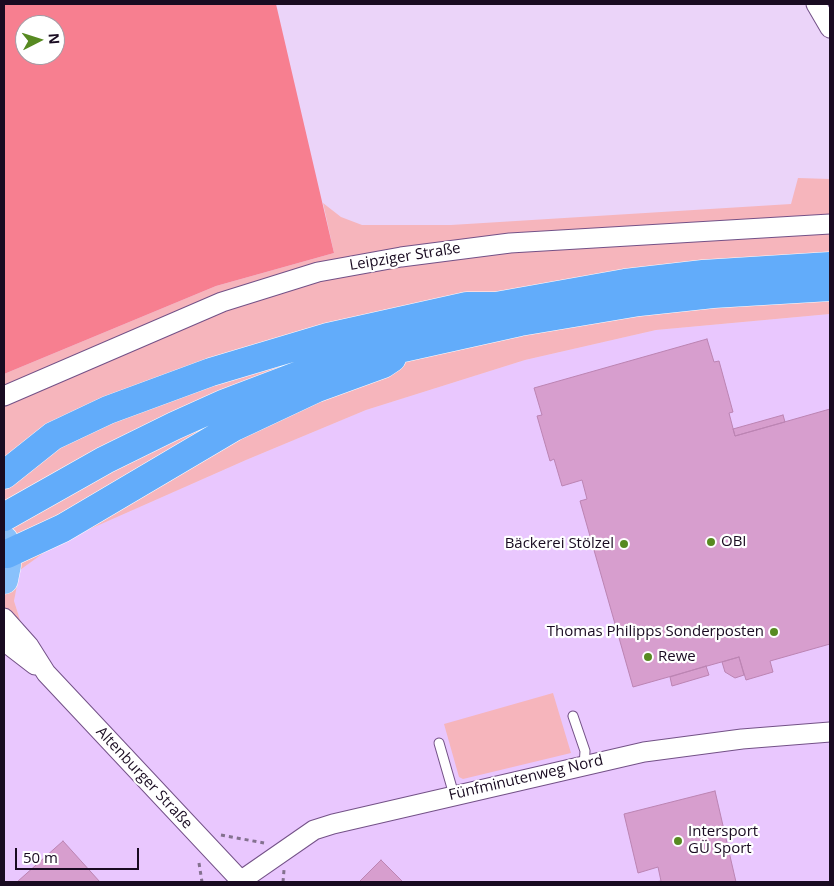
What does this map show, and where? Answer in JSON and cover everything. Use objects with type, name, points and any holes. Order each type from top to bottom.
[{"type":"highway","points":[[4,475],[53,436],[108,410],[170,386],[328,337],[467,306],[496,306],[582,290],[684,276],[830,266]]},
{"type":"highway","points":[[333,362],[406,349],[520,322],[638,302],[713,294],[830,287]]},
{"type":"highway","points":[[4,517],[105,460],[174,426],[234,400],[333,362],[357,349],[474,316],[496,306]]},
{"type":"highway","points":[[5,558],[63,528],[234,427],[317,388],[383,364],[406,349]]},
{"type":"street","points":[[816,4],[830,28]]},
{"type":"street","name":"Leipziger Straße","points":[[4,396],[222,302],[318,272],[473,247],[830,224]]},
{"type":"street","name":"Altenburger Straße","points":[[4,618],[29,646],[46,673]]},
{"type":"street","name":"Altenburger Straße","points":[[4,641],[46,673],[240,882]]},
{"type":"street","name":"Fünfminutenweg Nord","points":[[240,882],[314,830],[454,794],[644,752],[742,739],[830,732]]},
{"type":"lane","points":[[574,716],[585,751],[584,766]]},
{"type":"lane","points":[[439,742],[454,794]]},
{"type":"path","points":[[199,862],[202,882]]},
{"type":"shaded area","points":[[4,4],[276,4],[334,253],[216,286],[4,374]]},
{"type":"shaded area","points":[[798,178],[830,179],[830,314],[656,330],[525,360],[366,410],[246,460],[56,544],[20,570],[14,601],[21,623],[4,636],[4,374],[216,286],[334,253],[323,203],[341,217],[362,225],[451,225],[791,204]]},
{"type":"shaded area","points":[[830,314],[830,882],[4,882],[4,636],[21,623],[14,601],[20,570],[56,544],[246,460],[366,410],[525,360],[656,330]]},
{"type":"shaded area","points":[[553,693],[571,753],[463,779],[459,777],[444,724]]},
{"type":"building","name":"OBI","points":[[707,339],[714,362],[719,361],[733,412],[729,413],[735,436],[830,409],[830,644],[770,661],[773,672],[746,680],[739,657],[633,687],[580,501],[587,499],[582,480],[562,486],[554,459],[550,461],[537,416],[542,415],[534,388]]},
{"type":"building","points":[[783,415],[785,422],[735,436],[733,429]]},
{"type":"building","points":[[739,657],[744,675],[735,678],[725,672],[722,662]]},
{"type":"building","points":[[706,666],[709,675],[672,686],[670,677]]},
{"type":"building","name":"Intersport GÜ Sport","points":[[715,791],[736,882],[655,882],[661,881],[658,867],[638,873],[624,814]]},
{"type":"building","points":[[63,841],[100,882],[17,882]]},
{"type":"building","points":[[381,860],[403,882],[359,882]]},
{"type":"place","name":"OBI","points":[[711,542]]},
{"type":"place","name":"Bäckerei Stölzel","points":[[624,544]]},
{"type":"place","name":"Thomas Philipps Sonderposten","points":[[774,632]]},
{"type":"place","name":"Rewe","points":[[648,657]]},
{"type":"place","name":"Intersport GÜ Sport","points":[[678,841]]}]
